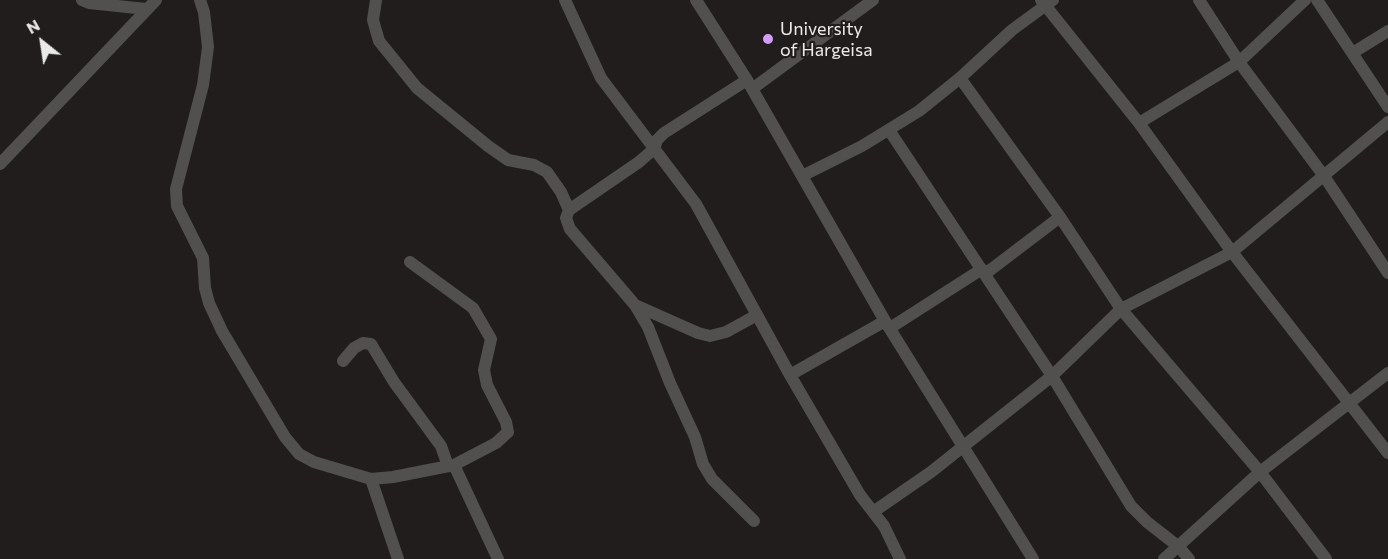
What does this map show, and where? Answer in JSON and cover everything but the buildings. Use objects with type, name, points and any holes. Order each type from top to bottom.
[{"type":"street","points":[[82,0],[90,3],[151,4]]},
{"type":"street","points":[[200,0],[204,12],[208,47],[203,85],[175,199],[203,258],[205,288],[222,331],[285,437],[299,454],[314,462],[371,479],[393,477],[451,465],[496,443],[508,432],[509,428],[486,385],[484,369],[491,339],[473,308],[410,262]]},
{"type":"street","points":[[376,0],[373,20],[379,41],[417,88],[508,160],[534,165],[547,172],[561,192],[569,210]]},
{"type":"street","points":[[565,0],[601,78],[696,204],[790,375],[860,495],[884,526],[900,559]]},
{"type":"street","points":[[696,0],[750,84],[888,325],[1033,559]]},
{"type":"street","points":[[754,521],[712,479],[703,464],[695,437],[648,327],[635,305],[570,229],[566,218],[569,210],[639,162],[654,149],[663,132],[750,84],[873,0]]},
{"type":"street","points":[[1198,0],[1239,62],[1324,176],[1388,273]]},
{"type":"street","points":[[1139,123],[1239,62],[1305,0]]},
{"type":"street","points":[[1317,0],[1383,88],[1388,106]]},
{"type":"street","points":[[802,176],[889,130],[919,111],[1046,2],[1139,123],[1232,252],[1388,453]]},
{"type":"street","points":[[0,164],[151,4]]},
{"type":"street","points":[[1354,52],[1388,31]]},
{"type":"street","points":[[960,78],[1060,217],[1121,309],[1260,472],[1326,559]]},
{"type":"street","points":[[873,512],[964,448],[1052,376],[1121,309],[1232,252],[1388,122]]},
{"type":"street","points":[[889,130],[1052,376],[1131,506],[1179,547],[1189,559]]},
{"type":"street","points":[[790,375],[888,325],[983,272],[1060,217]]},
{"type":"street","points":[[635,305],[698,333],[710,336],[726,332],[757,315]]},
{"type":"street","points":[[343,361],[354,348],[363,343],[370,344],[394,382],[441,446],[498,559]]},
{"type":"street","points":[[1164,559],[1260,472],[1388,373]]},
{"type":"street","points":[[371,479],[398,559]]},
{"type":"place","name":"University of Hargeisa","points":[[768,39]]}]
